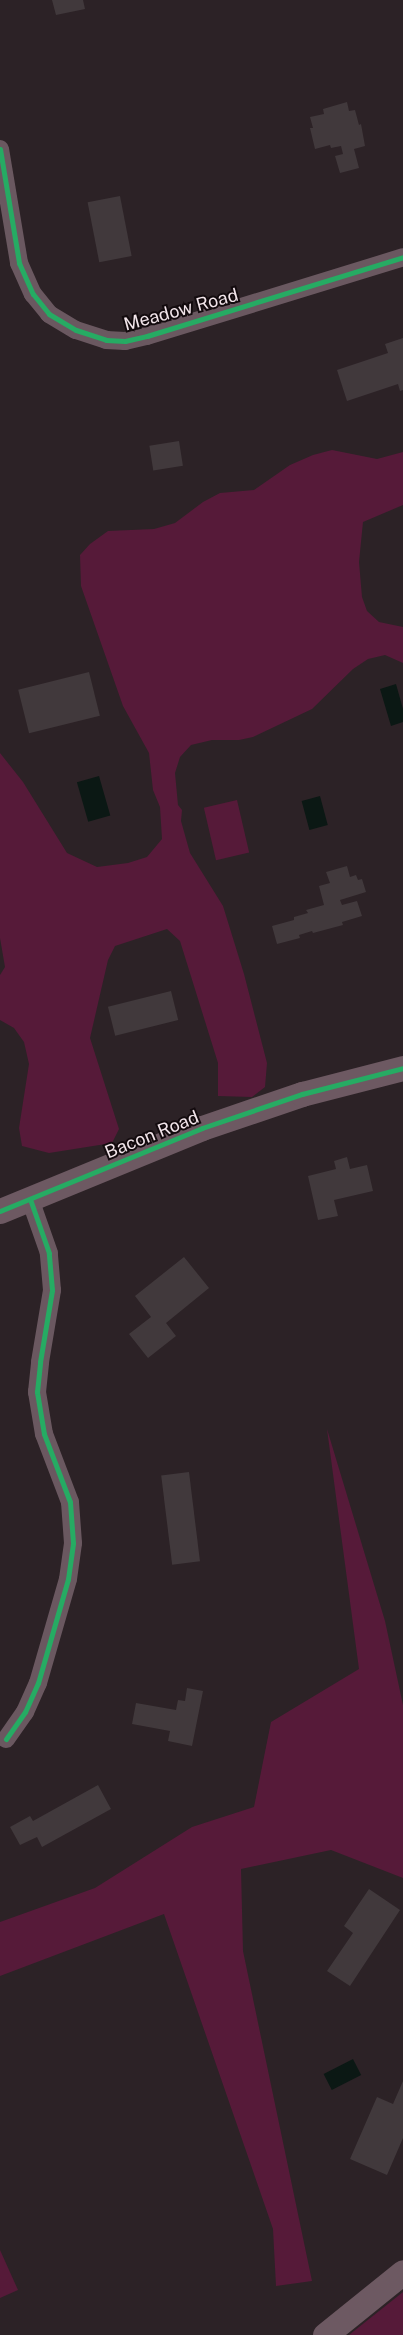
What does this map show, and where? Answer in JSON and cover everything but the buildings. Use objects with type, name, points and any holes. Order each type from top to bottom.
[{"type":"street","name":"Meadow Road","points":[[0,149],[20,263],[33,294],[49,314],[76,330],[106,340],[126,341],[147,336],[403,257]]},
{"type":"street","name":"Bacon Road","points":[[0,1211],[202,1128],[302,1094],[403,1068]]},
{"type":"street","points":[[6,1739],[25,1712],[38,1683],[68,1578],[73,1543],[70,1502],[44,1434],[37,1392],[52,1290],[49,1253],[30,1199]]},
{"type":"street","points":[[325,2335],[403,2272]]},
{"type":"shaded area","points":[[332,450],[377,459],[403,452],[403,505],[363,522],[359,562],[362,597],[367,611],[379,622],[403,627],[403,663],[385,655],[368,659],[353,669],[312,709],[253,737],[239,740],[212,740],[191,745],[180,757],[175,773],[178,805],[182,810],[181,821],[190,853],[223,906],[244,974],[267,1063],[265,1087],[252,1097],[218,1096],[218,1063],[180,941],[167,929],[115,946],[108,960],[90,1038],[119,1129],[112,1143],[49,1153],[22,1146],[19,1128],[29,1064],[24,1042],[14,1028],[0,1020],[0,975],[5,967],[0,938],[0,753],[23,782],[67,853],[97,867],[128,863],[147,857],[162,839],[160,807],[153,790],[149,753],[123,706],[81,586],[80,555],[90,544],[108,531],[154,529],[175,523],[203,502],[220,493],[254,490],[290,465],[313,455]]},
{"type":"shaded area","points":[[396,684],[403,709],[403,722],[391,726],[380,689]]},
{"type":"shaded area","points":[[99,776],[110,815],[88,822],[77,782]]},
{"type":"shaded area","points":[[320,796],[328,825],[309,830],[302,801]]},
{"type":"shaded area","points":[[237,800],[249,853],[216,860],[204,808]]},
{"type":"shaded area","points":[[327,1429],[385,1621],[403,1705],[403,1878],[331,1850],[241,1869],[243,1951],[312,2281],[276,2286],[273,2229],[164,1914],[0,1976],[0,1922],[95,1888],[192,1827],[254,1807],[271,1722],[359,1669]]},
{"type":"shaded area","points":[[353,2059],[361,2075],[332,2090],[324,2074]]},
{"type":"shaded area","points":[[0,2250],[18,2290],[0,2298]]},
{"type":"shaded area","points":[[403,2292],[403,2335],[349,2335]]},
{"type":"cycle path","points":[[0,149],[19,263],[33,294],[49,314],[76,330],[106,340],[125,341],[147,336],[403,257]]},
{"type":"cycle path","points":[[0,1211],[202,1128],[302,1094],[403,1068]]},
{"type":"cycle path","points":[[6,1739],[25,1712],[38,1683],[68,1579],[73,1543],[70,1502],[44,1434],[37,1392],[52,1290],[49,1253],[30,1199]]}]
